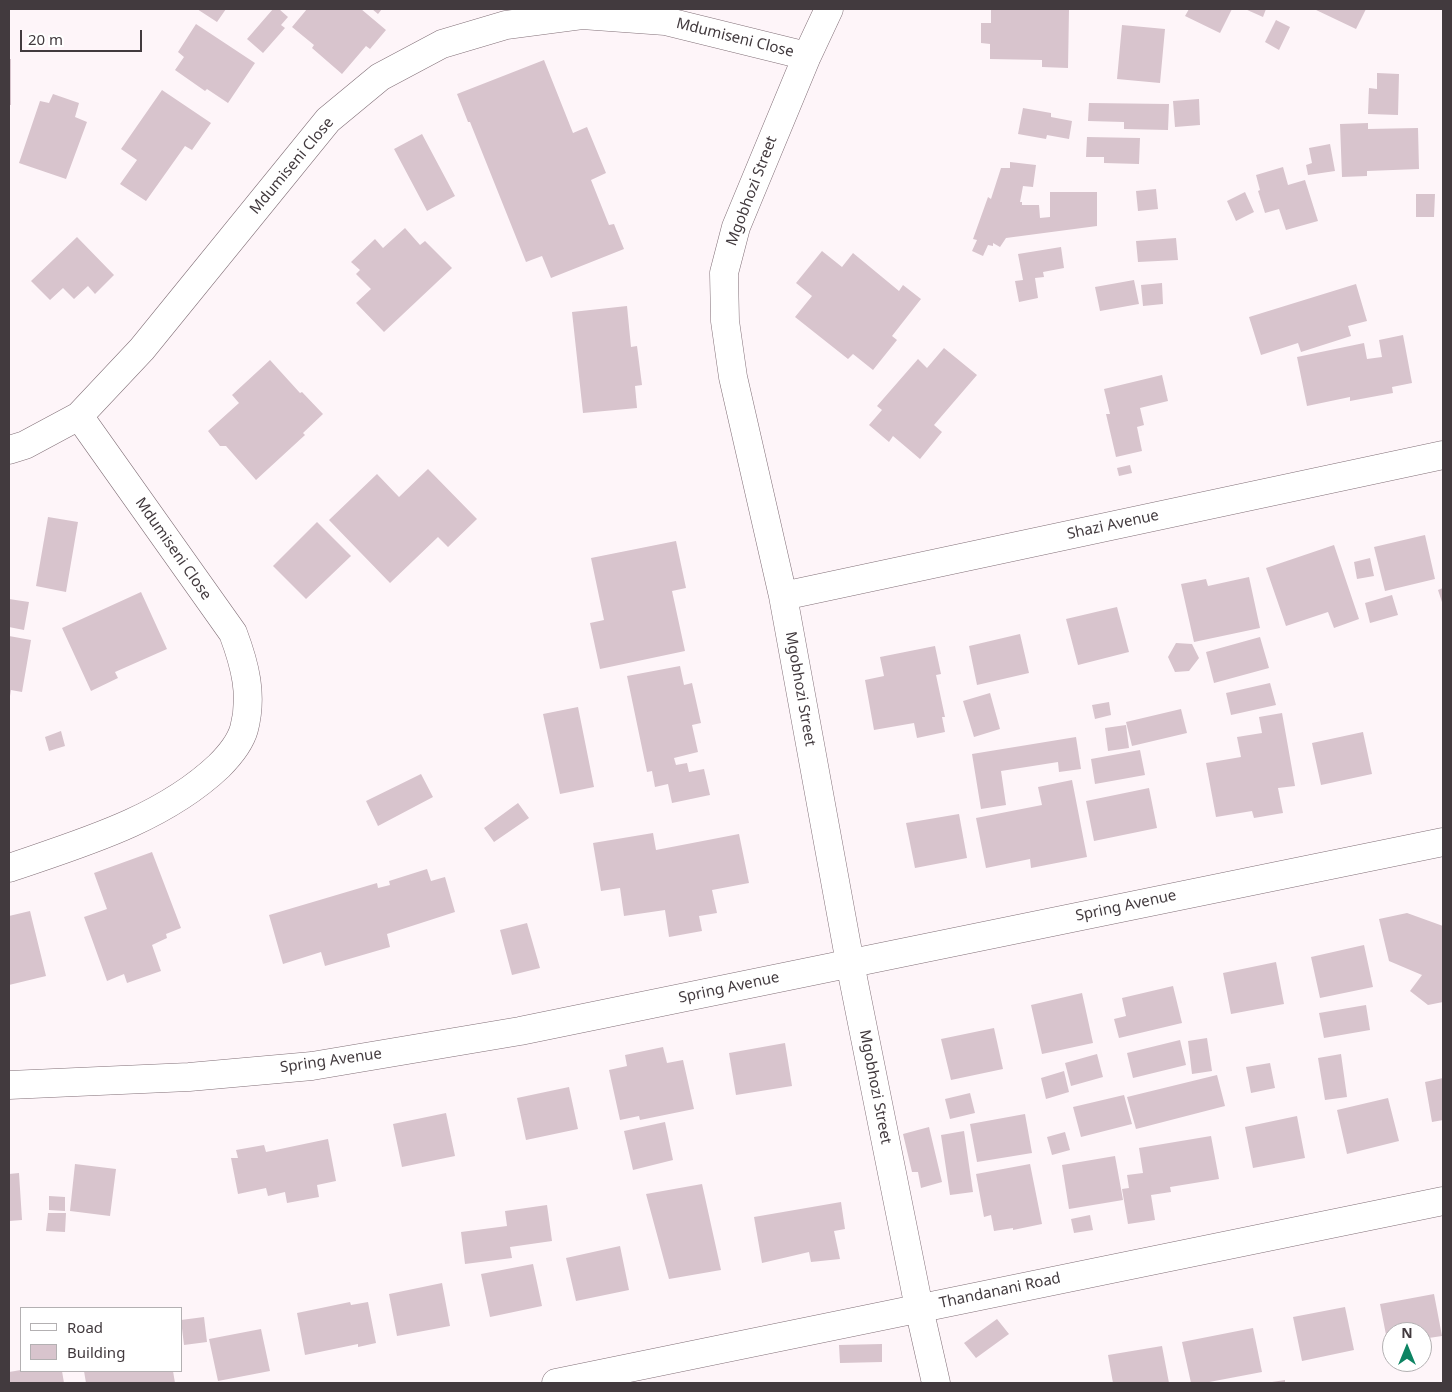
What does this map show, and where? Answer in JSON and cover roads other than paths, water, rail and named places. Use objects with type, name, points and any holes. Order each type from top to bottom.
[{"type":"street","name":"Mgobhozi Street","points":[[829,9],[807,56],[736,227],[724,273],[725,321],[733,377],[783,596],[850,963],[919,1308],[936,1383]]},
{"type":"street","name":"Mdumiseni Close","points":[[9,450],[25,445],[79,416],[142,348],[328,120],[380,77],[442,44],[506,25],[582,14],[665,21],[807,56]]},
{"type":"street","name":"Mdumiseni Close","points":[[9,868],[75,846],[143,818],[203,781],[231,754],[244,731],[249,700],[244,662],[233,633],[79,416]]},
{"type":"street","name":"Shazi Avenue","points":[[783,596],[1443,455]]},
{"type":"street","name":"Spring Avenue","points":[[9,1085],[189,1077],[312,1066],[520,1032],[1443,842]]},
{"type":"street","name":"Thandanani Road","points":[[556,1383],[1443,1201]]}]
